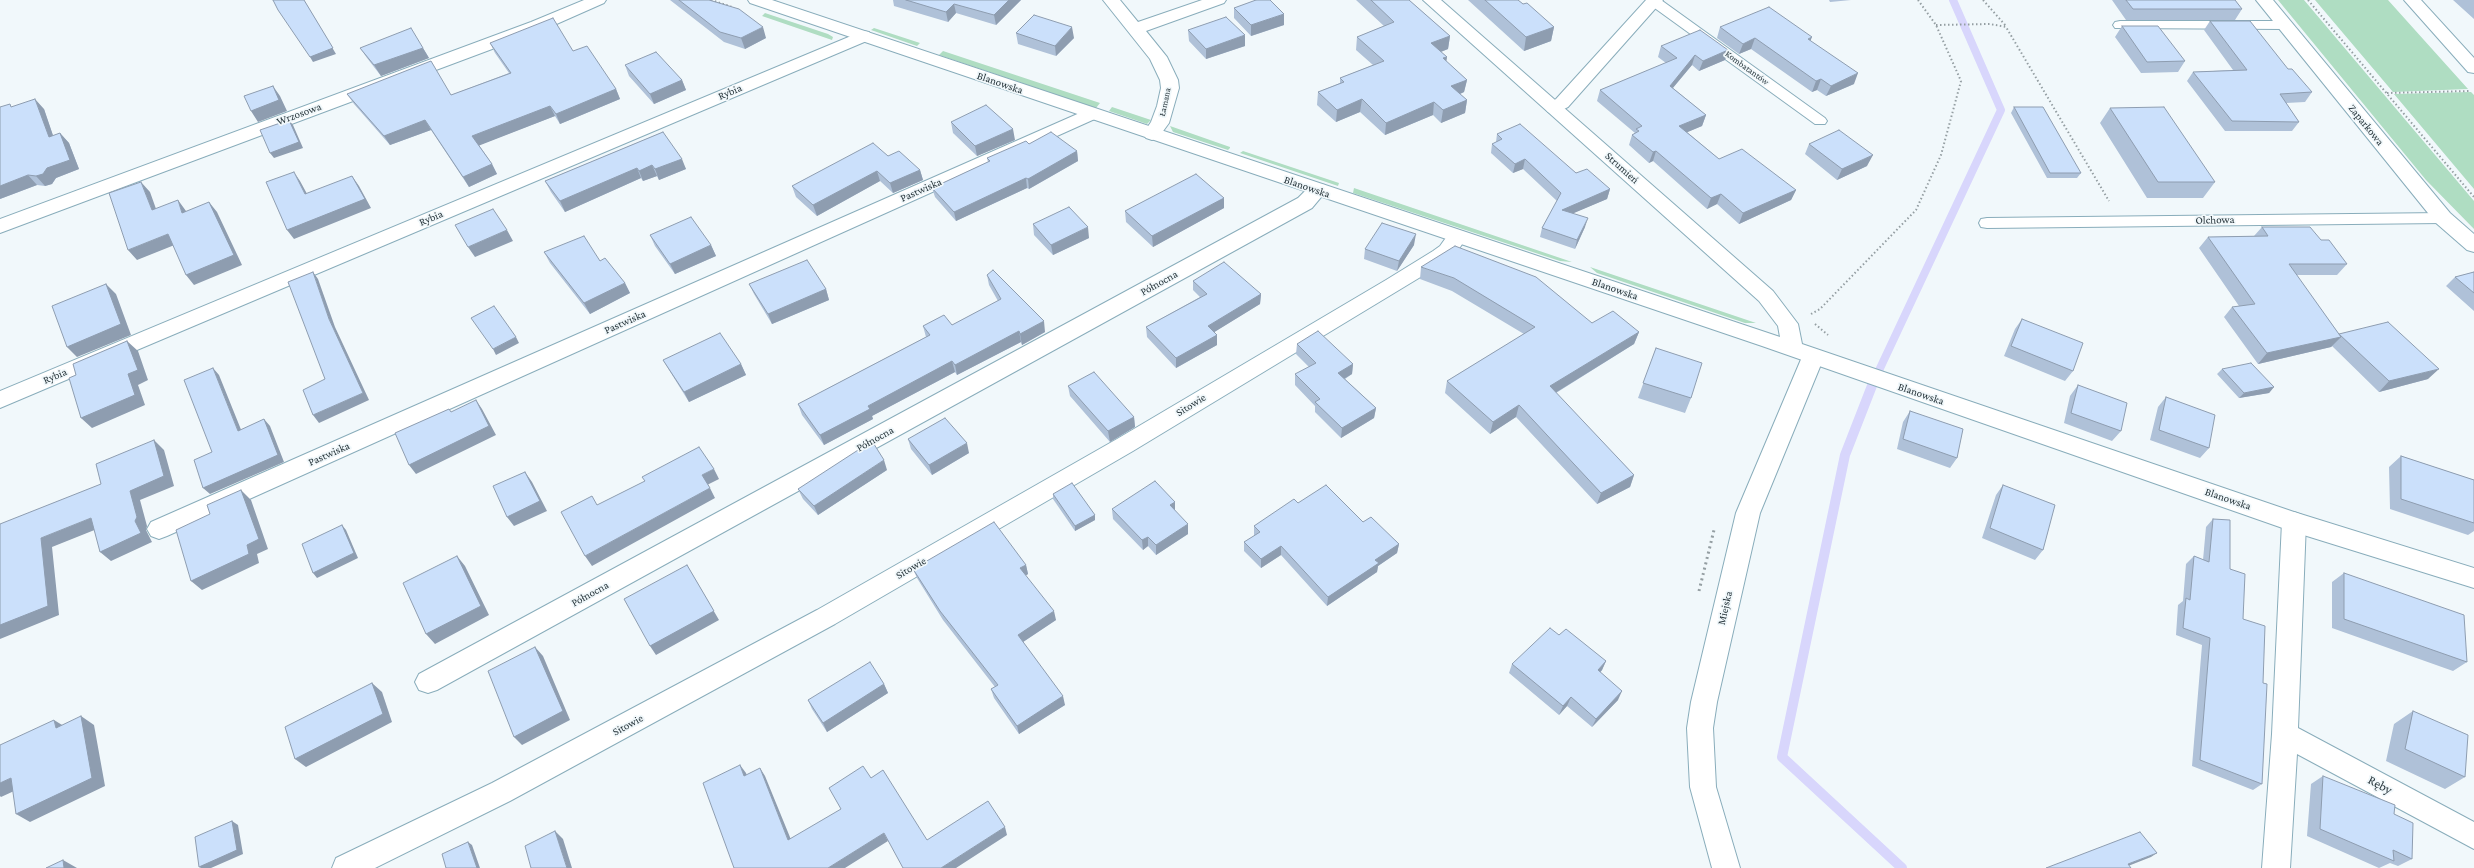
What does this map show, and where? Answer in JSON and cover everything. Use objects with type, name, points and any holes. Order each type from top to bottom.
[{"type":"street","name":"Wrzosowa","points":[[0,226],[537,26],[598,0]]},
{"type":"street","name":"Blanowska","points":[[756,0],[1860,373],[2294,522],[2474,578]]},
{"type":"street","name":"Łamana","points":[[1111,0],[1136,28],[1158,57],[1169,80],[1170,88],[1166,106],[1160,122],[1152,134]]},
{"type":"street","points":[[1136,28],[1218,0]]},
{"type":"street","name":"Strumień","points":[[1431,0],[1766,296],[1788,324],[1803,354]]},
{"type":"street","name":"Kombatantów","points":[[1554,108],[1562,103],[1655,0]]},
{"type":"street","name":"Zaparkowa","points":[[2264,0],[2443,218],[2474,245]]},
{"type":"street","points":[[2412,0],[2474,68]]},
{"type":"street","name":"Rybia","points":[[0,400],[863,36]]},
{"type":"street","name":"Pastwiska","points":[[159,530],[1091,114]]},
{"type":"street","name":"Północna","points":[[428,682],[1305,203],[1318,190]]},
{"type":"street","name":"Sitowie","points":[[346,868],[501,792],[826,617],[1125,445],[1249,369],[1393,285],[1444,253],[1456,237]]},
{"type":"street","name":"Miejska","points":[[1726,868],[1703,787],[1700,735],[1704,702],[1748,513],[1803,354]]},
{"type":"street","points":[[2276,868],[2285,734],[2294,522]]},
{"type":"street","name":"Ręby","points":[[2285,734],[2474,836]]},
{"type":"lane","name":"Kombatantów","points":[[1655,0],[1820,121]]},
{"type":"lane","points":[[2120,26],[2284,25]]},
{"type":"lane","name":"Olchowa","points":[[1987,223],[2443,218]]},
{"type":"path","points":[[1788,324],[1820,309],[1916,210],[1941,155],[1961,81],[1936,25],[1918,0]]},
{"type":"path","points":[[1983,0],[2006,27],[2121,221]]},
{"type":"path","points":[[2308,0],[2474,197]]},
{"type":"path","points":[[1936,25],[1990,24],[2006,27]]},
{"type":"path","points":[[2386,94],[2470,91]]},
{"type":"green space","points":[[2278,0],[2304,0],[2474,201],[2474,229],[2426,180]]},
{"type":"green space","points":[[2315,0],[2388,0],[2468,89],[2393,92]]},
{"type":"green space","points":[[765,13],[828,34],[833,37],[832,40],[762,16]]},
{"type":"green space","points":[[874,28],[920,43],[917,46],[871,30]]},
{"type":"green space","points":[[943,51],[1100,103],[1096,108],[939,55]]},
{"type":"green space","points":[[2471,92],[2474,95],[2474,189],[2394,94]]},
{"type":"green space","points":[[1112,107],[1151,120],[1147,124],[1109,111]]},
{"type":"green space","points":[[1170,126],[1230,148],[1228,150],[1173,132]]},
{"type":"green space","points":[[1243,151],[1339,183],[1338,186],[1240,153]]},
{"type":"green space","points":[[1354,188],[1572,262],[1560,261],[1353,193]]},
{"type":"green space","points":[[1590,267],[1756,323],[1745,323],[1597,273]]},
{"type":"building","points":[[273,0],[304,0],[333,48],[310,57],[278,10]]},
{"type":"building","points":[[679,0],[709,0],[739,9],[763,27],[741,38],[720,32]]},
{"type":"building","points":[[906,0],[1009,0],[994,15],[954,4],[946,12]]},
{"type":"building","points":[[1256,0],[1270,0],[1284,14],[1251,25],[1234,8]]},
{"type":"building","points":[[1371,0],[1409,0],[1450,36],[1431,43],[1447,57],[1443,58],[1467,80],[1451,86],[1467,100],[1443,110],[1434,102],[1386,123],[1362,99],[1337,110],[1318,92],[1344,82],[1340,78],[1384,61],[1357,37],[1394,22]]},
{"type":"building","points":[[1485,0],[1518,0],[1523,4],[1527,3],[1554,27],[1526,37]]},
{"type":"building","points":[[2126,0],[2235,0],[2242,9],[2133,9]]},
{"type":"building","points":[[1769,7],[1812,37],[1808,39],[1858,73],[1831,86],[1821,79],[1816,81],[1755,38],[1743,44],[1720,27]]},
{"type":"building","points":[[1034,15],[1072,27],[1055,46],[1016,33]]},
{"type":"building","points":[[1226,17],[1245,35],[1206,49],[1188,30]]},
{"type":"building","points":[[553,18],[573,51],[587,46],[616,89],[556,114],[550,106],[472,136],[492,164],[463,177],[425,120],[384,136],[347,94],[431,61],[451,95],[511,73],[490,43]]},
{"type":"building","points":[[2210,21],[2250,21],[2288,69],[2292,69],[2312,92],[2280,94],[2299,122],[2232,121],[2193,72],[2247,70]]},
{"type":"building","points":[[2122,26],[2158,26],[2185,61],[2147,62]]},
{"type":"building","points":[[411,28],[423,48],[374,65],[360,48]]},
{"type":"building","points":[[1700,30],[1728,50],[1703,61],[1695,55],[1670,86],[1706,115],[1679,126],[1719,159],[1742,149],[1796,190],[1743,213],[1721,194],[1711,198],[1656,151],[1653,152],[1632,135],[1639,131],[1636,129],[1642,126],[1600,90],[1677,58],[1661,46]]},
{"type":"building","points":[[656,52],[682,80],[650,94],[625,65]]},
{"type":"building","points":[[273,86],[279,100],[251,111],[244,96]]},
{"type":"building","points":[[35,99],[49,137],[60,133],[70,160],[47,168],[43,174],[36,176],[28,175],[0,186],[0,107],[10,104],[11,107]]},
{"type":"building","points":[[986,105],[1013,129],[975,146],[951,122]]},
{"type":"building","points":[[2014,107],[2043,107],[2081,173],[2050,173]]},
{"type":"building","points":[[2164,107],[2215,182],[2158,182],[2110,108]]},
{"type":"building","points":[[289,120],[299,142],[270,153],[260,130]]},
{"type":"building","points":[[1520,124],[1576,173],[1587,169],[1610,189],[1562,210],[1588,218],[1577,240],[1542,228],[1561,193],[1525,159],[1515,164],[1492,144],[1502,139],[1497,134]]},
{"type":"building","points":[[1839,130],[1873,155],[1842,169],[1809,144]]},
{"type":"building","points":[[663,132],[682,159],[655,169],[652,165],[639,171],[637,168],[560,201],[545,181]]},
{"type":"building","points":[[1051,132],[1077,151],[1028,179],[1026,178],[954,212],[932,188],[990,161],[987,158],[1026,141],[1029,144]]},
{"type":"building","points":[[873,143],[888,156],[899,151],[920,170],[890,183],[877,171],[813,205],[792,186]]},
{"type":"building","points":[[294,172],[305,194],[352,176],[365,199],[287,230],[266,182]]},
{"type":"building","points":[[1196,174],[1224,198],[1152,236],[1125,211]]},
{"type":"building","points":[[141,182],[152,210],[178,200],[182,213],[209,202],[234,255],[186,275],[168,234],[128,250],[109,193]]},
{"type":"building","points":[[1069,207],[1088,227],[1051,245],[1033,224]]},
{"type":"building","points":[[493,209],[507,230],[468,247],[455,225]]},
{"type":"building","points":[[691,217],[711,245],[670,264],[650,235]]},
{"type":"building","points":[[1382,223],[1416,234],[1399,261],[1365,249]]},
{"type":"building","points":[[2262,227],[2310,227],[2321,240],[2329,240],[2347,264],[2289,264],[2341,337],[2267,353],[2232,307],[2255,304],[2208,237],[2268,236]]},
{"type":"building","points":[[584,236],[600,261],[605,258],[625,283],[584,303],[544,252]]},
{"type":"building","points":[[1455,246],[1536,277],[1592,323],[1613,311],[1639,332],[1550,386],[1634,475],[1601,493],[1519,405],[1493,422],[1447,381],[1535,327],[1454,278],[1421,267]]},
{"type":"building","points":[[807,260],[826,289],[768,314],[749,284]]},
{"type":"building","points":[[1224,262],[1261,294],[1208,326],[1217,335],[1176,358],[1146,327],[1207,294],[1193,281]]},
{"type":"building","points":[[993,270],[1044,321],[1020,334],[1019,331],[955,365],[952,361],[868,406],[870,409],[820,435],[798,404],[930,335],[923,326],[944,315],[952,325],[1001,299],[987,275]]},
{"type":"building","points":[[313,272],[329,319],[363,393],[313,415],[303,390],[325,379],[288,282]]},
{"type":"building","points":[[2474,272],[2474,293],[2455,277]]},
{"type":"building","points":[[106,284],[121,324],[67,347],[52,306]]},
{"type":"building","points":[[494,306],[516,337],[493,349],[471,318]]},
{"type":"building","points":[[2022,319],[2083,343],[2073,371],[2011,346]]},
{"type":"building","points":[[2388,322],[2439,369],[2389,381],[2339,334]]},
{"type":"building","points":[[1318,331],[1353,364],[1338,373],[1376,408],[1342,428],[1315,402],[1320,399],[1295,374],[1316,363],[1297,344]]},
{"type":"building","points":[[720,333],[741,364],[684,392],[663,360]]},
{"type":"building","points":[[127,341],[138,370],[128,374],[135,395],[81,418],[69,378],[76,375],[73,364]]},
{"type":"building","points":[[1656,348],[1702,363],[1691,398],[1643,383]]},
{"type":"building","points":[[2251,363],[2274,387],[2244,393],[2222,369]]},
{"type":"building","points":[[213,368],[238,431],[264,419],[278,455],[203,488],[194,460],[212,452],[184,380]]},
{"type":"building","points":[[1094,372],[1134,417],[1108,431],[1068,386]]},
{"type":"building","points":[[2078,385],[2127,403],[2121,431],[2071,413]]},
{"type":"building","points":[[2166,397],[2215,415],[2209,448],[2159,430]]},
{"type":"building","points":[[476,400],[489,426],[409,465],[395,433],[449,409],[451,412]]},
{"type":"building","points":[[1910,411],[1963,429],[1957,458],[1903,439]]},
{"type":"building","points":[[945,418],[967,443],[929,465],[908,439]]},
{"type":"building","points":[[154,440],[164,476],[130,491],[137,517],[135,521],[141,533],[100,552],[91,518],[41,538],[48,606],[0,625],[0,524],[101,484],[96,464]]},
{"type":"building","points":[[872,441],[884,460],[814,506],[798,489]]},
{"type":"building","points":[[699,447],[714,469],[702,475],[710,488],[585,556],[561,512],[592,496],[597,505],[645,481],[642,477]]},
{"type":"building","points":[[2401,456],[2474,480],[2474,523],[2401,499]]},
{"type":"building","points":[[525,472],[540,501],[507,517],[493,486]]},
{"type":"building","points":[[1155,481],[1175,502],[1170,505],[1188,524],[1156,545],[1148,537],[1142,540],[1112,509]]},
{"type":"building","points":[[1072,483],[1095,515],[1075,526],[1053,494]]},
{"type":"building","points":[[1326,485],[1363,522],[1371,517],[1399,544],[1375,560],[1379,563],[1328,597],[1281,546],[1261,559],[1244,542],[1260,532],[1254,526],[1294,499],[1298,503]]},
{"type":"building","points":[[2003,485],[2055,505],[2043,550],[1990,528]]},
{"type":"building","points":[[241,490],[259,539],[247,545],[249,554],[191,581],[176,530],[210,514],[207,505]]},
{"type":"building","points":[[2213,519],[2230,520],[2230,569],[2245,574],[2243,619],[2265,626],[2263,683],[2267,684],[2262,784],[2200,760],[2210,638],[2183,628],[2186,598],[2190,600],[2194,556],[2209,562]]},
{"type":"building","points":[[994,522],[1026,565],[1020,568],[1054,611],[1018,635],[1063,696],[1017,726],[991,689],[998,685],[940,611],[913,569]]},
{"type":"building","points":[[342,525],[354,553],[313,573],[302,544]]},
{"type":"building","points":[[457,556],[481,606],[426,634],[403,583]]},
{"type":"building","points":[[687,565],[714,611],[650,646],[624,599]]},
{"type":"building","points":[[2344,573],[2464,615],[2467,662],[2344,619]]},
{"type":"building","points":[[1550,628],[1559,635],[1566,629],[1606,661],[1598,670],[1622,691],[1596,719],[1571,697],[1563,706],[1512,664]]},
{"type":"building","points":[[535,647],[563,711],[514,737],[488,671]]},
{"type":"building","points":[[870,662],[884,684],[823,723],[808,700]]},
{"type":"building","points":[[372,683],[383,714],[295,759],[285,727]]},
{"type":"building","points":[[2413,711],[2468,735],[2465,777],[2405,749]]},
{"type":"building","points":[[81,716],[92,778],[16,814],[11,778],[0,783],[0,745],[54,720],[56,728]]},
{"type":"building","points":[[740,765],[744,776],[760,768],[788,840],[841,809],[829,788],[863,766],[871,778],[883,770],[927,840],[988,801],[1005,827],[941,868],[903,868],[884,833],[828,868],[734,868],[703,783]]},
{"type":"building","points":[[2323,776],[2395,805],[2394,814],[2413,823],[2412,859],[2393,850],[2394,861],[2320,829]]},
{"type":"building","points":[[232,821],[237,850],[199,867],[195,837]]},
{"type":"building","points":[[555,831],[567,868],[531,868],[525,846]]},
{"type":"building","points":[[2140,832],[2157,853],[2128,864],[2131,868],[2046,868]]},
{"type":"building","points":[[468,842],[477,868],[446,868],[442,854]]},
{"type":"building","points":[[63,860],[64,868],[46,868]]},
{"type":"waterway","points":[[1875,379],[2001,110],[1953,0]]},
{"type":"waterway","points":[[1875,378],[1845,455],[1782,757],[1902,868]]}]
